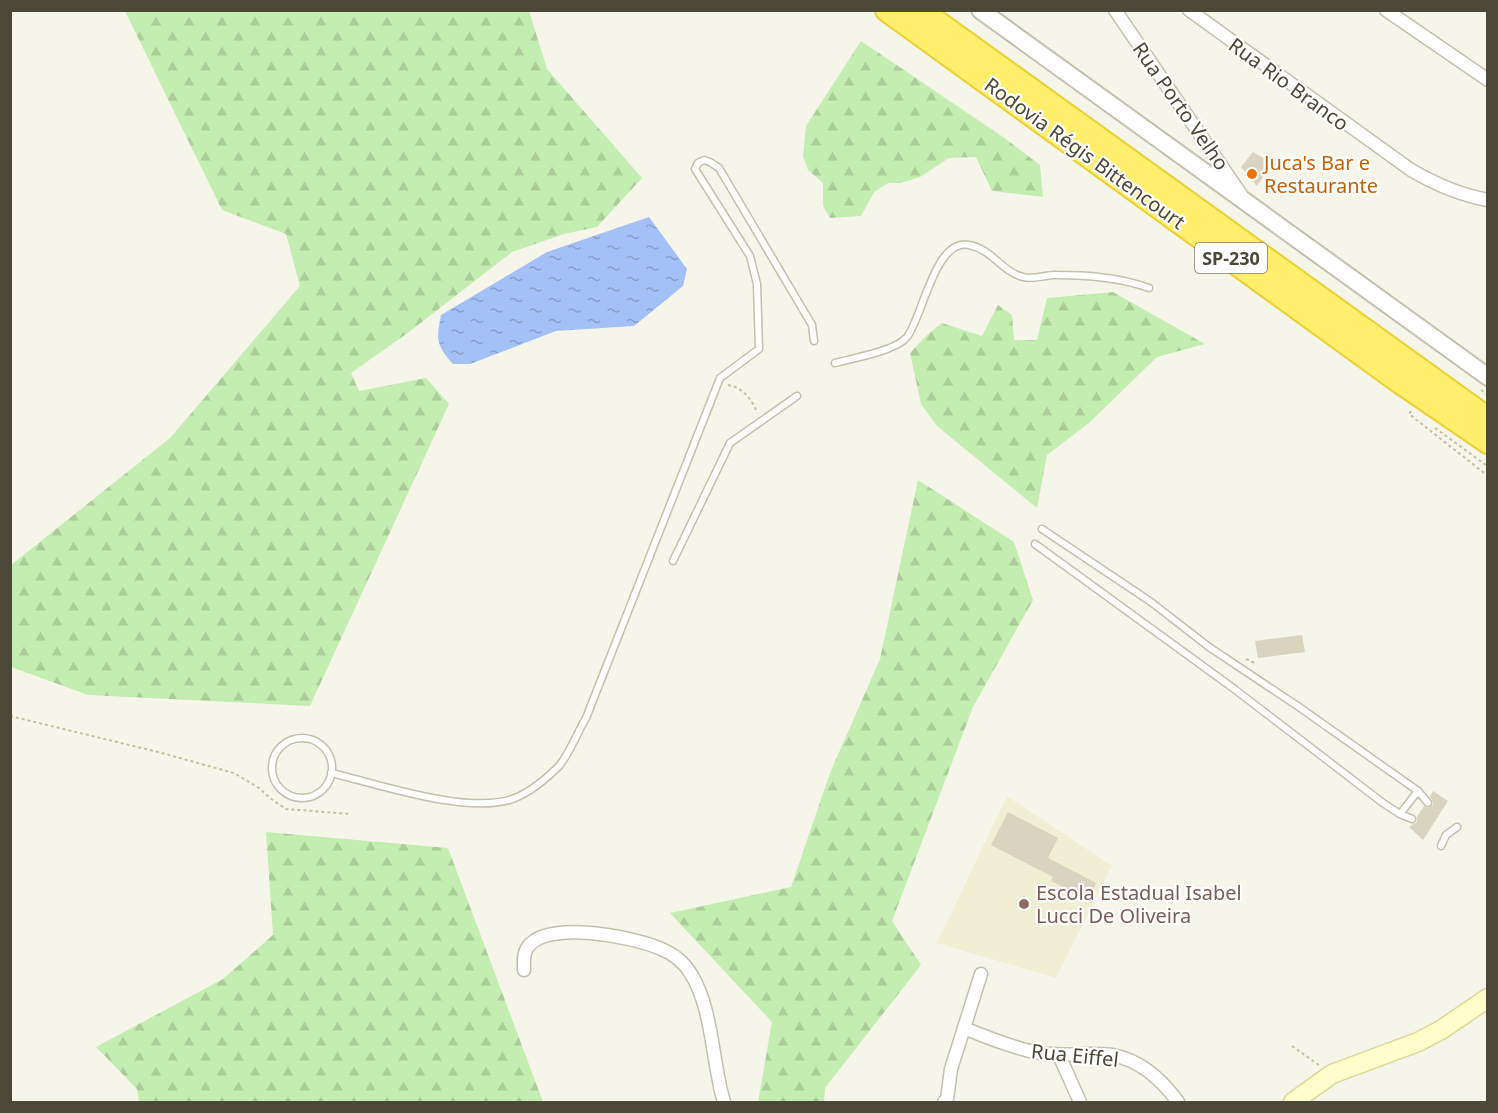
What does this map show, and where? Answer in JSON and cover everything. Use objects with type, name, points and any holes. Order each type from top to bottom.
[{"type":"highway","name":"Rodovia Régis Bittencourt","points":[[887,10],[1396,379],[1488,442]]},
{"type":"highway","name":"Rodovia Régis Bittencourt","points":[[920,10],[1488,419]]},
{"type":"main road","points":[[1293,1102],[1332,1074],[1418,1042],[1487,1001]]},
{"type":"street","points":[[980,10],[1488,377]]},
{"type":"street","name":"Rua Porto Velho","points":[[1115,10],[1246,202]]},
{"type":"street","name":"Rua Rio Branco","points":[[1189,10],[1411,170],[1465,196],[1488,200]]},
{"type":"street","points":[[1386,10],[1488,80]]},
{"type":"street","points":[[524,970],[527,948],[537,939],[547,934],[570,932],[603,935],[645,943],[660,948],[678,959],[691,974],[700,994],[710,1029],[724,1102]]},
{"type":"street","points":[[947,1101],[951,1069],[981,974]]},
{"type":"street","name":"Rua Eiffel","points":[[964,1028],[1018,1048],[1059,1055],[1112,1056],[1128,1060],[1149,1070],[1168,1088],[1178,1102]]},
{"type":"street","points":[[1059,1055],[1080,1102]]},
{"type":"lane","points":[[331,773],[434,798],[478,804],[513,799],[538,786],[560,764],[586,718],[720,378],[759,349],[757,284],[750,256],[695,169],[704,160],[719,168],[812,325],[813,341]]},
{"type":"lane","points":[[835,363],[890,348],[906,338],[945,254],[958,245],[969,245],[989,253],[1008,270],[1024,278],[1054,275],[1100,277],[1128,280],[1149,288]]},
{"type":"lane","points":[[673,561],[730,443],[797,396]]},
{"type":"lane","points":[[1042,530],[1151,602],[1209,646],[1418,791],[1428,803]]},
{"type":"lane","points":[[1035,544],[1233,688],[1400,814],[1412,819]]},
{"type":"lane","points":[[307,738],[321,745],[330,757],[331,773],[328,782],[319,793],[306,798],[291,797],[279,789],[272,776],[272,762],[279,748],[291,739],[307,738]]},
{"type":"lane","points":[[1400,814],[1418,791]]},
{"type":"lane","points":[[1441,846],[1446,835],[1457,827]]},
{"type":"path","points":[[718,384],[733,386],[744,393],[754,404],[759,422]]},
{"type":"path","points":[[1487,464],[1411,411],[1409,414],[1488,476]]},
{"type":"path","points":[[10,716],[234,773],[259,788],[286,809],[350,814]]},
{"type":"path","points":[[1292,1046],[1332,1074]]},
{"type":"shaded area","name":"Escola Estadual Isabel Lucci De Oliveira","points":[[1007,796],[1112,866],[1056,978],[937,943]]},
{"type":"green space","points":[[125,11],[529,11],[547,69],[642,178],[597,227],[564,234],[512,252],[409,332],[351,373],[359,391],[426,378],[449,404],[310,706],[88,695],[11,667],[11,565],[170,438],[300,286],[286,234],[222,210]]},
{"type":"green space","points":[[861,41],[1003,137],[1040,165],[1043,197],[992,191],[976,157],[949,158],[920,177],[901,183],[888,183],[874,192],[861,216],[830,218],[823,206],[823,183],[808,170],[803,156],[806,126]]},
{"type":"green space","points":[[1113,292],[1205,344],[1157,357],[1089,423],[1047,455],[1037,508],[937,426],[921,404],[910,353],[942,323],[982,336],[998,305],[1012,315],[1014,340],[1037,340],[1047,298]]},
{"type":"green space","points":[[918,480],[1014,542],[1033,600],[973,707],[892,921],[921,965],[825,1088],[824,1102],[758,1102],[772,1022],[670,913],[791,887],[830,773],[880,659]]},
{"type":"green space","points":[[266,832],[448,848],[543,1102],[139,1102],[137,1089],[96,1047],[223,979],[273,935]]},
{"type":"water","points":[[649,217],[687,269],[683,286],[634,326],[556,331],[470,364],[453,364],[443,352],[438,336],[441,315],[547,252]]},
{"type":"building","points":[[1253,152],[1272,163],[1257,186],[1241,167]]},
{"type":"building","points":[[1302,635],[1305,652],[1258,658],[1255,641]]},
{"type":"building","points":[[1433,791],[1448,801],[1423,840],[1409,827],[1417,822],[1417,817],[1424,806],[1428,808],[1433,805],[1430,797]]},
{"type":"building","points":[[1008,812],[1058,838],[1048,858],[1096,883],[1089,900],[1051,881],[1053,877],[991,845]]},
{"type":"place","name":"Juca's Bar e Restaurante","points":[[1252,174]]},
{"type":"place","name":"Escola Estadual Isabel Lucci De Oliveira","points":[[1024,904]]}]
